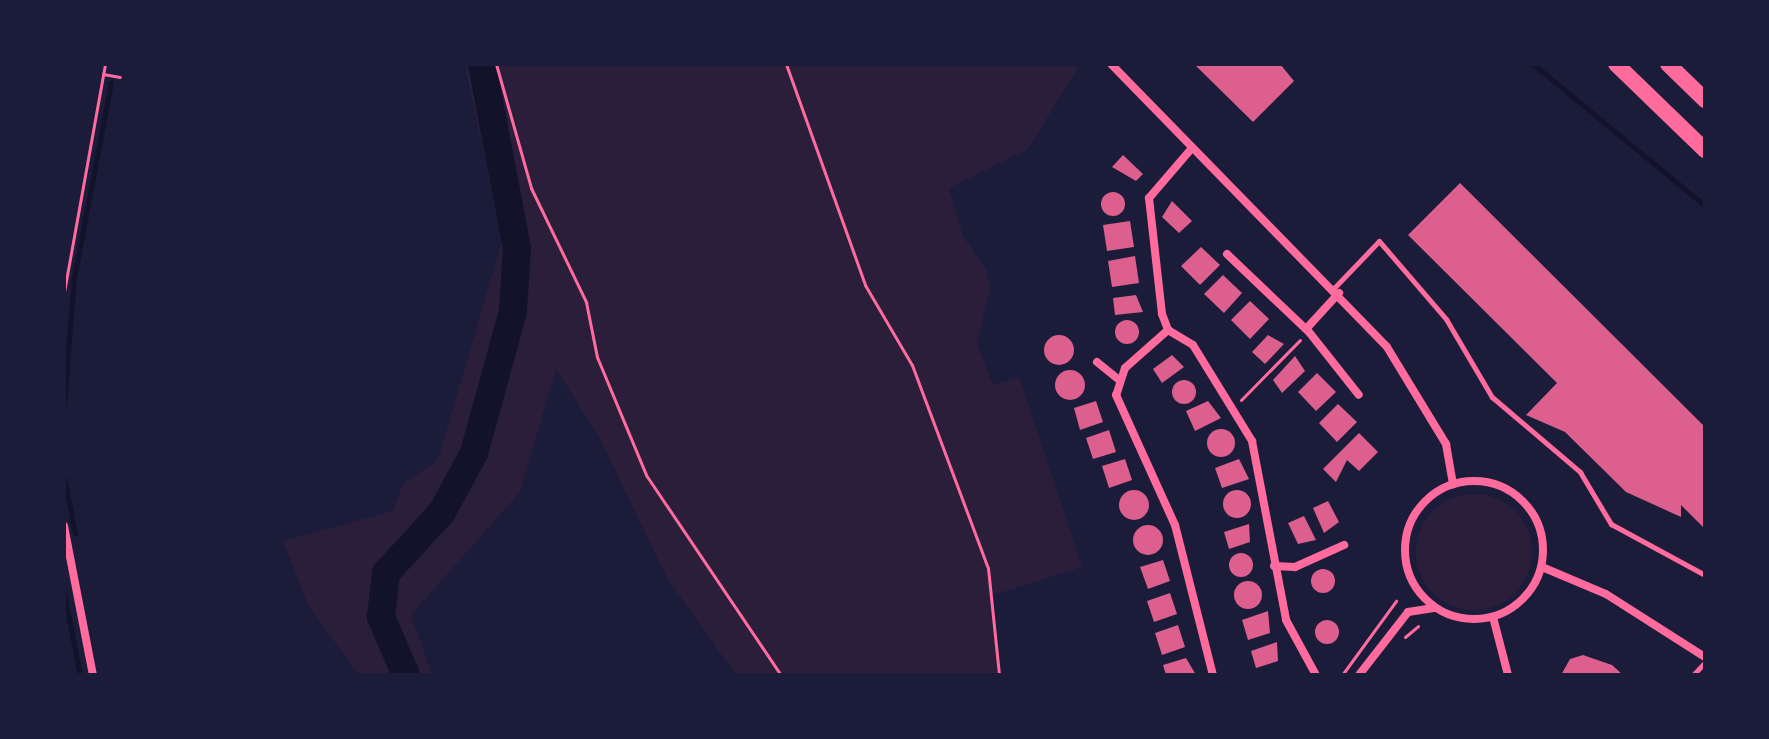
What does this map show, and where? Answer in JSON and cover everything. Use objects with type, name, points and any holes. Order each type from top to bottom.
[{"type":"highway","points":[[1616,64],[1705,150]]},
{"type":"highway","points":[[1668,64],[1705,100]]},
{"type":"street","points":[[1111,64],[1337,290],[1419,391],[1446,444],[1453,484]]},
{"type":"street","points":[[1168,330],[1149,198],[1192,148]]},
{"type":"street","points":[[1227,254],[1308,330],[1359,395]]},
{"type":"street","points":[[1308,330],[1337,290]]},
{"type":"street","points":[[1118,379],[1168,330]]},
{"type":"street","points":[[1168,330],[1193,345],[1231,406],[1264,473],[1274,566],[1286,620],[1316,675]]},
{"type":"street","points":[[1097,362],[1118,379],[1123,416],[1175,525],[1213,675]]},
{"type":"street","points":[[1359,675],[1408,612],[1434,608],[1473,620],[1493,617],[1523,598],[1542,567],[1541,536],[1529,507],[1494,484],[1453,484],[1433,494],[1407,530],[1408,575],[1434,608]]},
{"type":"street","points":[[64,526],[93,675]]},
{"type":"street","points":[[1274,566],[1295,567],[1344,545]]},
{"type":"street","points":[[1542,567],[1606,594],[1705,659]]},
{"type":"street","points":[[1493,617],[1508,675]]},
{"type":"lane","points":[[1337,290],[1379,241],[1446,319],[1500,407],[1580,472],[1611,524],[1705,575]]},
{"type":"lane","points":[[1693,675],[1705,659]]},
{"type":"path","points":[[64,292],[105,64]]},
{"type":"path","points":[[496,64],[531,188],[586,302],[597,357],[646,475],[781,675]]},
{"type":"path","points":[[786,64],[865,285],[912,365],[988,568],[999,675]]},
{"type":"path","points":[[103,74],[120,77]]},
{"type":"path","points":[[1231,406],[1308,330]]},
{"type":"path","points":[[1342,675],[1396,601]]},
{"type":"shaded area","points":[[465,64],[1080,64],[1028,149],[949,188],[963,236],[986,270],[990,289],[977,344],[993,385],[1019,377],[1082,567],[990,596],[999,675],[736,675],[667,578],[599,437],[556,369],[520,492],[411,615],[432,675],[359,675],[309,607],[283,541],[393,511],[403,484],[438,460],[502,241]]},
{"type":"shaded area","points":[[1474,494],[1496,498],[1515,511],[1528,530],[1532,552],[1528,574],[1515,593],[1496,606],[1474,610],[1452,606],[1433,593],[1420,574],[1416,552],[1420,530],[1433,511],[1452,498]]},
{"type":"building","points":[[1194,64],[1280,64],[1294,81],[1253,122]]},
{"type":"building","points":[[1123,155],[1143,174],[1136,181],[1112,167]]},
{"type":"building","points":[[1460,183],[1705,427],[1705,529],[1681,505],[1681,517],[1626,492],[1565,432],[1526,415],[1557,383],[1408,235]]},
{"type":"building","points":[[1113,192],[1121,196],[1125,204],[1121,212],[1113,216],[1105,212],[1101,204],[1105,196]]},
{"type":"building","points":[[1172,201],[1192,221],[1179,233],[1162,217]]},
{"type":"building","points":[[1130,221],[1134,247],[1107,251],[1103,225]]},
{"type":"building","points":[[1201,247],[1220,265],[1200,285],[1181,266]]},
{"type":"building","points":[[1135,256],[1139,283],[1112,287],[1108,261]]},
{"type":"building","points":[[1223,275],[1242,293],[1224,313],[1204,294]]},
{"type":"building","points":[[1136,295],[1143,312],[1115,315],[1113,298]]},
{"type":"building","points":[[1250,301],[1269,319],[1250,339],[1231,320]]},
{"type":"building","points":[[1127,320],[1138,327],[1139,332],[1132,343],[1127,344],[1116,337],[1115,332],[1122,321]]},
{"type":"building","points":[[1059,335],[1070,339],[1074,350],[1070,361],[1059,365],[1048,361],[1044,350],[1048,339]]},
{"type":"building","points":[[1268,335],[1284,344],[1265,364],[1252,352]]},
{"type":"building","points":[[1172,355],[1184,367],[1162,383],[1153,369]]},
{"type":"building","points":[[1295,356],[1305,371],[1282,393],[1273,380]]},
{"type":"building","points":[[1070,370],[1076,371],[1084,379],[1084,391],[1076,399],[1070,400],[1064,399],[1056,391],[1055,385],[1056,379],[1064,371]]},
{"type":"building","points":[[1317,373],[1336,392],[1316,411],[1298,392]]},
{"type":"building","points":[[1184,380],[1192,384],[1196,392],[1192,400],[1184,404],[1176,400],[1172,392],[1176,384]]},
{"type":"building","points":[[1096,401],[1103,422],[1080,430],[1074,408]]},
{"type":"building","points":[[1208,401],[1221,418],[1195,431],[1186,411]]},
{"type":"building","points":[[1338,404],[1357,422],[1337,442],[1319,423]]},
{"type":"building","points":[[1221,429],[1231,433],[1235,443],[1231,453],[1221,457],[1211,453],[1207,443],[1211,433]]},
{"type":"building","points":[[1109,430],[1116,452],[1093,459],[1086,438]]},
{"type":"building","points":[[1359,433],[1378,452],[1359,471],[1347,460],[1336,482],[1323,469]]},
{"type":"building","points":[[1125,459],[1132,480],[1109,488],[1102,466]]},
{"type":"building","points":[[1239,459],[1249,479],[1222,488],[1215,468]]},
{"type":"building","points":[[1134,490],[1145,494],[1149,505],[1145,516],[1134,520],[1123,516],[1119,505],[1123,494]]},
{"type":"building","points":[[1237,490],[1247,494],[1251,504],[1247,514],[1237,518],[1227,514],[1223,504],[1227,494]]},
{"type":"building","points":[[1328,501],[1339,522],[1324,533],[1313,508]]},
{"type":"building","points":[[1304,516],[1316,540],[1298,544],[1288,523]]},
{"type":"building","points":[[1249,524],[1250,542],[1229,549],[1224,532]]},
{"type":"building","points":[[1148,525],[1159,529],[1163,540],[1159,551],[1148,555],[1137,551],[1133,540],[1137,529]]},
{"type":"building","points":[[1241,553],[1252,560],[1253,565],[1246,576],[1241,577],[1230,570],[1229,565],[1236,554]]},
{"type":"building","points":[[1163,560],[1170,581],[1148,589],[1140,567]]},
{"type":"building","points":[[1323,569],[1334,576],[1335,581],[1328,592],[1323,593],[1312,586],[1311,581],[1318,570]]},
{"type":"building","points":[[1248,581],[1258,585],[1262,595],[1258,605],[1248,609],[1238,605],[1234,595],[1238,585]]},
{"type":"building","points":[[1170,593],[1177,614],[1154,622],[1147,601]]},
{"type":"building","points":[[1268,611],[1270,633],[1248,640],[1242,620]]},
{"type":"building","points":[[1327,620],[1338,627],[1339,632],[1332,643],[1327,644],[1316,637],[1315,632],[1322,621]]},
{"type":"building","points":[[1178,625],[1185,647],[1162,655],[1155,633]]},
{"type":"building","points":[[1277,642],[1278,661],[1256,668],[1251,651]]},
{"type":"building","points":[[1583,655],[1612,665],[1623,675],[1561,675],[1570,659]]},
{"type":"building","points":[[1186,658],[1196,675],[1166,675],[1163,665]]},
{"type":"waterway","points":[[406,675],[381,617],[386,573],[442,512],[474,453],[513,311],[517,248],[482,64]]},
{"type":"waterway","points":[[1533,64],[1705,206]]},
{"type":"waterway","points":[[64,404],[74,278],[111,82]]},
{"type":"waterway","points":[[64,478],[75,533]]},
{"type":"waterway","points":[[64,593],[80,675]]}]
